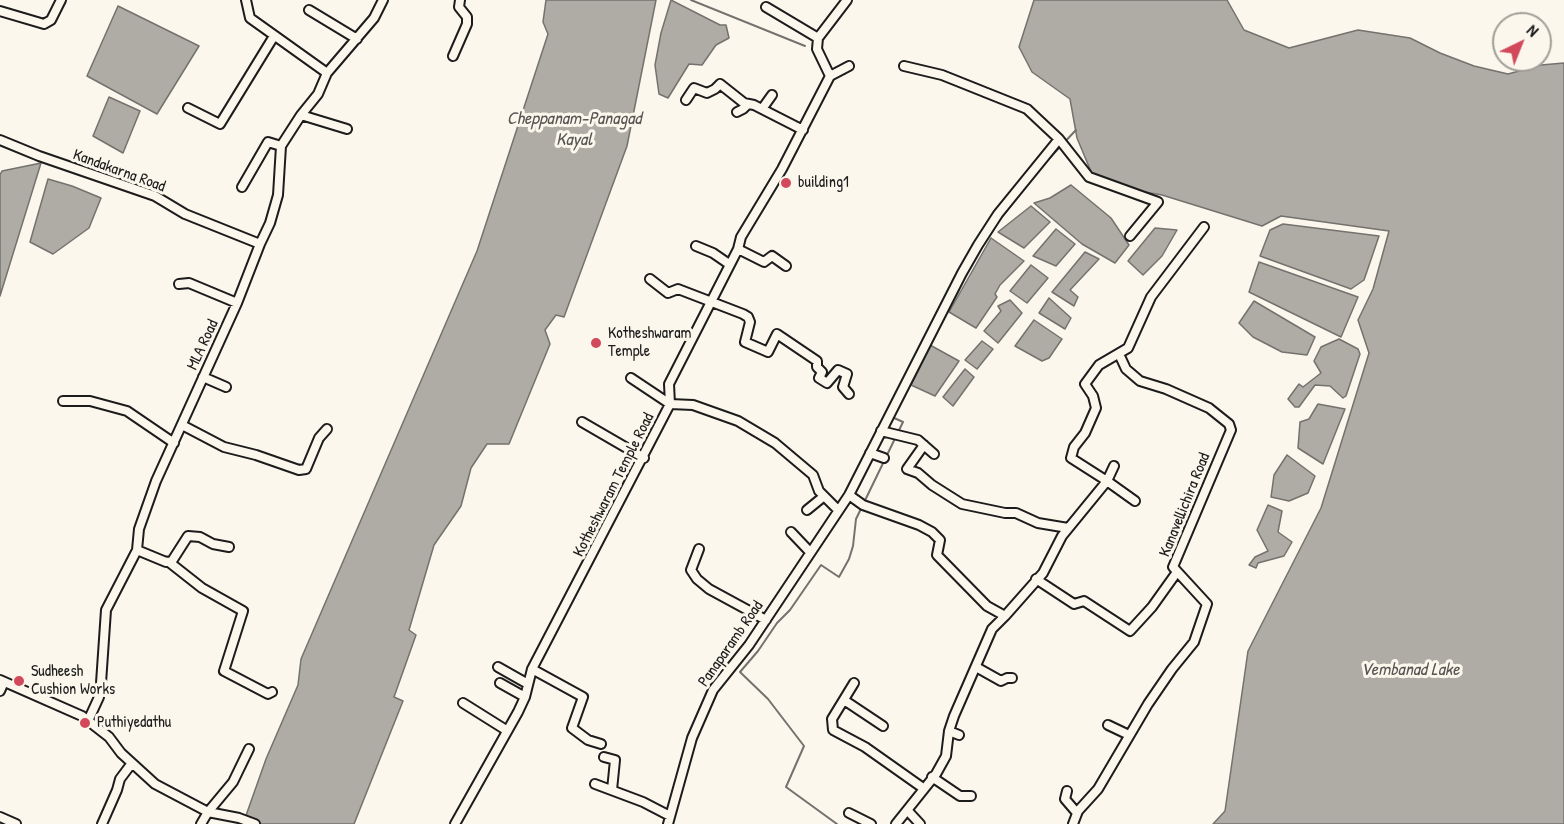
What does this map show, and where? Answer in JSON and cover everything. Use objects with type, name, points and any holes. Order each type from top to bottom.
[{"type":"street","points":[[0,11],[44,24],[51,20],[61,0]]},
{"type":"street","points":[[246,0],[250,18],[327,73]]},
{"type":"street","name":"MLA Road","points":[[88,721],[99,697],[106,610],[137,550],[139,529],[156,482],[237,303],[270,223],[278,195],[281,146],[318,94],[327,73],[374,18],[383,0]]},
{"type":"street","points":[[453,56],[467,24],[466,17],[459,7],[460,0]]},
{"type":"street","points":[[847,0],[818,38],[817,50],[830,76],[849,66]]},
{"type":"street","points":[[766,7],[818,38]]},
{"type":"street","points":[[309,10],[357,39]]},
{"type":"street","points":[[188,108],[220,124],[274,36]]},
{"type":"street","points":[[904,66],[942,75],[1027,109],[1059,139],[1089,177],[1158,202],[1130,236]]},
{"type":"street","name":"Kotheshwaram Temple Road","points":[[455,824],[525,697],[532,669],[670,405],[669,384],[738,249],[741,237],[803,130],[830,76]]},
{"type":"street","points":[[686,100],[694,88],[707,93],[715,90],[720,84],[744,103],[762,109],[803,130]]},
{"type":"street","points":[[762,109],[772,95]]},
{"type":"street","points":[[737,112],[748,104]]},
{"type":"street","points":[[301,115],[347,129]]},
{"type":"street","name":"Panaparamb Road","points":[[669,820],[692,738],[713,690],[749,645],[849,495],[978,245],[998,214],[1059,139]]},
{"type":"street","name":"Kandakarna Road","points":[[0,140],[155,196],[185,214],[260,244]]},
{"type":"street","points":[[242,187],[268,142],[281,146]]},
{"type":"street","points":[[1071,458],[1074,447],[1085,433],[1096,408],[1093,396],[1085,384],[1099,365],[1128,348],[1151,297],[1204,227]]},
{"type":"street","points":[[696,246],[713,253],[729,264]]},
{"type":"street","points":[[738,249],[764,262],[772,256],[786,266]]},
{"type":"street","points":[[650,279],[668,293],[678,289],[748,317],[750,322],[746,342],[768,352],[777,334],[817,361],[817,367],[822,372],[819,378],[827,383],[838,370],[847,374],[843,387],[849,394]]},
{"type":"street","points":[[179,284],[189,284],[237,303]]},
{"type":"street","name":"Kanavellichira Road","points":[[1073,824],[1077,813],[1098,789],[1129,735],[1172,669],[1194,642],[1208,604],[1173,567],[1231,430],[1229,424],[1209,408],[1166,389],[1140,381],[1126,369],[1119,354]]},
{"type":"street","points":[[203,377],[226,387]]},
{"type":"street","points":[[631,378],[670,405],[693,405],[738,421],[775,443],[813,475],[823,497],[838,510]]},
{"type":"street","points":[[63,401],[90,400],[127,411],[174,443]]},
{"type":"street","points":[[582,422],[644,458]]},
{"type":"street","points":[[182,425],[224,447],[299,470],[306,469],[318,438],[327,429]]},
{"type":"street","points":[[881,431],[918,440],[934,454]]},
{"type":"street","points":[[924,445],[907,469],[918,473],[962,504],[1005,513],[1016,513],[1038,522],[1068,528]]},
{"type":"street","points":[[870,453],[884,458]]},
{"type":"street","points":[[1061,453],[1135,501]]},
{"type":"street","points":[[896,824],[908,812],[946,756],[949,731],[993,629],[1043,573],[1062,536],[1107,481],[1114,466]]},
{"type":"street","points":[[849,495],[863,505],[932,532],[939,540],[937,555],[987,606],[1005,616]]},
{"type":"street","points":[[807,510],[823,497]]},
{"type":"street","points":[[791,532],[810,552]]},
{"type":"street","points":[[169,561],[172,561],[188,536],[200,537],[213,544],[229,547]]},
{"type":"street","points":[[699,549],[691,570],[697,579],[709,589],[766,620]]},
{"type":"street","points":[[137,550],[169,561],[202,588],[243,611],[224,671],[268,694],[272,692]]},
{"type":"street","points":[[1036,579],[1074,604],[1084,601],[1130,631],[1152,607],[1177,572]]},
{"type":"street","points":[[498,667],[528,684]]},
{"type":"street","points":[[976,667],[1001,681],[1012,678]]},
{"type":"street","points":[[532,669],[583,697],[572,728],[588,740],[601,744]]},
{"type":"street","points":[[0,691],[2,681],[39,696],[88,721],[109,737],[121,753],[155,784],[208,812],[239,818],[255,824]]},
{"type":"street","points":[[500,683],[525,697]]},
{"type":"street","points":[[854,683],[832,719],[833,730],[865,747],[923,788]]},
{"type":"street","points":[[843,700],[883,726]]},
{"type":"street","points":[[463,703],[506,730]]},
{"type":"street","points":[[1108,724],[1129,735]]},
{"type":"street","points":[[949,731],[959,735]]},
{"type":"street","points":[[201,824],[233,782],[249,749]]},
{"type":"street","points":[[604,757],[615,760],[612,790]]},
{"type":"street","points":[[102,824],[120,779],[132,763]]},
{"type":"street","points":[[932,777],[960,796],[971,796]]},
{"type":"street","points":[[595,784],[612,790],[669,820]]},
{"type":"street","points":[[1067,791],[1065,799],[1077,813]]},
{"type":"street","points":[[908,812],[920,824]]},
{"type":"street","points":[[849,813],[871,824]]},
{"type":"street","points":[[0,817],[16,824]]},
{"type":"water","name":"Cheppanam-Panagad Kayal","points":[[546,0],[656,0],[627,146],[564,317],[556,315],[545,330],[550,344],[509,444],[487,444],[471,468],[461,506],[434,545],[409,630],[416,635],[394,697],[403,701],[354,824],[243,824],[266,759],[298,685],[301,659],[477,251],[548,34],[543,22]]},
{"type":"water","points":[[671,0],[720,25],[726,25],[729,38],[716,45],[702,65],[689,64],[668,98],[659,94],[655,65],[661,33]]},
{"type":"water","name":"Vembanad Lake","points":[[1034,0],[1227,0],[1244,30],[1289,48],[1358,30],[1410,38],[1440,53],[1492,72],[1508,74],[1552,72],[1552,64],[1564,63],[1564,824],[1213,824],[1225,811],[1248,651],[1321,508],[1369,353],[1358,320],[1373,289],[1389,231],[1281,216],[1262,226],[1162,195],[1128,189],[1092,174],[1077,138],[1070,99],[1032,72],[1019,47]]},
{"type":"water","points":[[118,6],[199,46],[157,114],[87,76]]},
{"type":"water","points":[[109,97],[140,111],[123,153],[93,136]]},
{"type":"water","points":[[41,163],[0,296],[0,175],[2,171]]},
{"type":"water","points":[[48,179],[101,198],[89,228],[53,254],[30,242]]},
{"type":"water","points":[[1071,185],[1111,218],[1129,245],[1115,263],[1082,244],[1034,203],[1050,198]]},
{"type":"water","points":[[1031,206],[1050,222],[1024,248],[998,232]]},
{"type":"water","points":[[1283,224],[1379,236],[1364,280],[1351,289],[1260,256],[1270,230]]},
{"type":"water","points":[[1155,228],[1177,230],[1162,256],[1143,275],[1128,261]]},
{"type":"water","points":[[1056,229],[1075,244],[1056,266],[1033,256]]},
{"type":"water","points":[[991,238],[1024,261],[1000,285],[995,294],[997,297],[976,328],[949,312]]},
{"type":"water","points":[[1085,252],[1099,259],[1070,290],[1078,297],[1074,306],[1052,292]]},
{"type":"water","points":[[1259,262],[1358,297],[1341,337],[1249,292]]},
{"type":"water","points":[[1031,265],[1048,278],[1027,303],[1010,291]]},
{"type":"water","points":[[1049,298],[1071,318],[1065,329],[1039,313]]},
{"type":"water","points":[[1010,300],[1022,313],[998,343],[984,331],[1001,311],[998,306]]},
{"type":"water","points":[[1254,301],[1315,337],[1307,355],[1282,352],[1253,337],[1239,323]]},
{"type":"water","points":[[1034,320],[1062,339],[1049,358],[1042,361],[1015,346]]},
{"type":"water","points":[[1339,339],[1358,349],[1360,354],[1346,396],[1343,398],[1330,386],[1315,385],[1299,407],[1295,407],[1288,399],[1299,384],[1303,387],[1321,373],[1314,361],[1321,347]]},
{"type":"water","points":[[982,341],[993,349],[977,369],[965,360]]},
{"type":"water","points":[[930,345],[959,361],[935,396],[911,385]]},
{"type":"water","points":[[965,369],[974,377],[953,406],[943,397]]},
{"type":"water","points":[[1318,404],[1345,409],[1323,464],[1298,448],[1300,422],[1309,419]]},
{"type":"water","points":[[1287,455],[1315,476],[1308,493],[1289,501],[1271,497],[1274,475]]},
{"type":"water","points":[[1268,505],[1282,511],[1278,532],[1292,542],[1284,556],[1258,563],[1256,568],[1249,565],[1255,557],[1268,551],[1257,530]]},
{"type":"waterway","points":[[691,0],[805,46]]},
{"type":"waterway","points":[[1043,165],[1076,130]]},
{"type":"waterway","points":[[991,231],[1034,176]]},
{"type":"waterway","points":[[957,291],[976,256]]},
{"type":"waterway","points":[[837,824],[786,787],[804,746],[768,699],[740,672],[777,623],[790,610],[821,565],[839,577],[853,546],[856,519],[903,422],[892,417]]},
{"type":"place","name":"building1","points":[[786,183]]},
{"type":"place","name":"Kotheshwaram Temple","points":[[596,343]]},
{"type":"place","name":"Sudheesh Cushion Works","points":[[19,681]]},
{"type":"place","name":"Puthiyedathu","points":[[85,723]]}]
